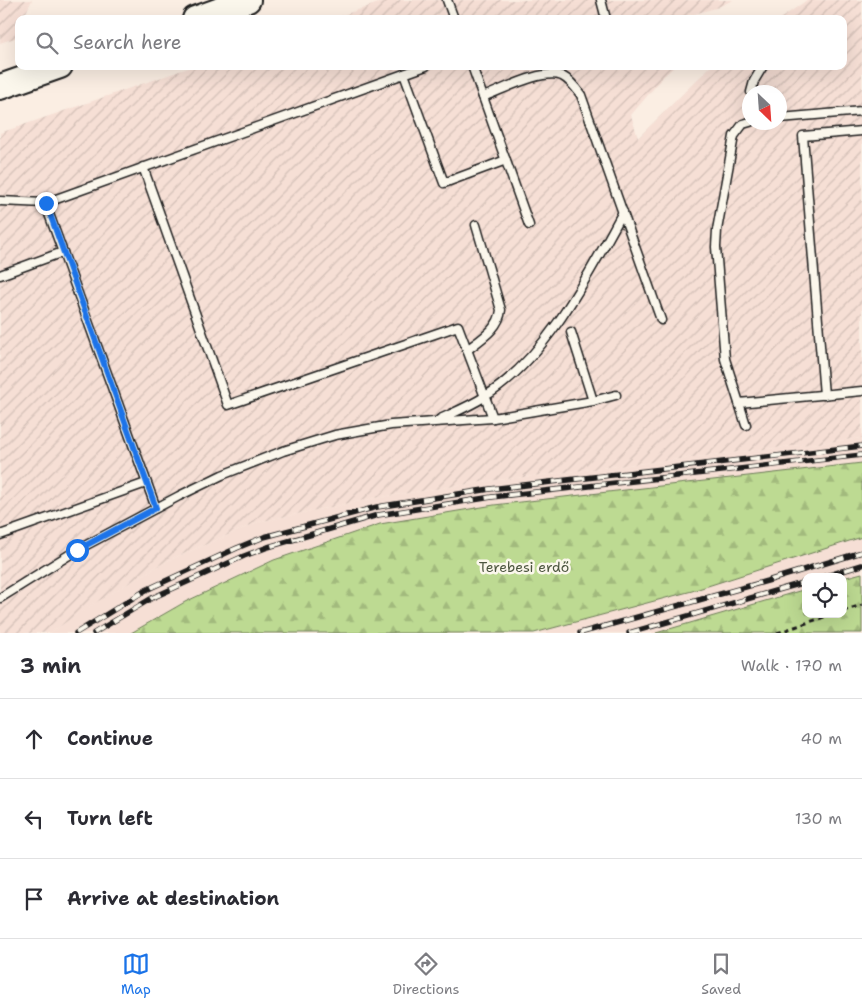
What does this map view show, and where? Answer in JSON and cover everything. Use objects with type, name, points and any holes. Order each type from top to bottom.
[{"type":"main road","points":[[206,15],[248,0]]},
{"type":"main road","points":[[0,87],[49,70]]},
{"type":"lane","points":[[447,0],[453,15]]},
{"type":"lane","points":[[601,0],[605,15]]},
{"type":"lane","points":[[0,201],[46,203],[415,70]]},
{"type":"lane","points":[[473,70],[529,225]]},
{"type":"lane","points":[[753,85],[761,70]]},
{"type":"lane","points":[[404,74],[444,183],[506,160]]},
{"type":"lane","points":[[483,97],[543,74],[555,74],[563,77],[581,95],[661,320]]},
{"type":"lane","points":[[787,117],[862,111]]},
{"type":"lane","points":[[742,125],[734,136],[717,230],[716,247],[725,358],[746,425]]},
{"type":"lane","points":[[824,395],[803,136],[862,131]]},
{"type":"lane","points":[[143,167],[228,405],[458,326],[493,418]]},
{"type":"lane","points":[[46,203],[156,508]]},
{"type":"lane","points":[[434,422],[485,397],[522,366],[564,313],[623,212]]},
{"type":"lane","points":[[467,350],[490,332],[498,323],[501,310],[476,225]]},
{"type":"lane","points":[[0,274],[63,252]]},
{"type":"lane","points":[[571,332],[593,401]]},
{"type":"lane","points":[[739,403],[862,391]]},
{"type":"lane","points":[[0,598],[77,550],[156,508],[222,475],[291,448],[335,435],[391,425],[493,418],[593,401],[616,395]]},
{"type":"lane","points":[[0,535],[146,483]]},
{"type":"path","points":[[847,610],[862,605]]},
{"type":"path","points":[[777,633],[821,618]]},
{"type":"shaded area","points":[[0,0],[32,0],[25,15],[15,15],[15,38],[0,43]]},
{"type":"shaded area","points":[[387,0],[733,0],[716,8],[691,15],[344,15]]},
{"type":"shaded area","points":[[807,0],[862,0],[862,438],[488,481],[375,498],[258,522],[165,562],[88,607],[50,633],[0,633],[0,133],[182,70],[671,70],[631,115],[638,138],[707,70],[847,70],[847,15],[786,15]]},
{"type":"shaded area","points":[[862,438],[862,463],[494,505],[380,524],[273,560],[185,602],[131,633],[50,633],[87,607],[165,562],[258,522],[375,498],[488,481]]},
{"type":"shaded area","points":[[862,537],[862,573],[847,577],[847,573],[802,573],[802,590],[656,633],[534,633],[692,591]]},
{"type":"green space","name":"Terebesi erdő","points":[[862,463],[862,537],[692,591],[534,633],[131,633],[185,602],[274,560],[380,524],[494,505]]},
{"type":"green space","points":[[862,573],[862,633],[656,633],[802,590],[802,618],[847,618],[847,577]]},
{"type":"railway","points":[[76,633],[146,590],[237,548],[264,537],[377,507],[490,489],[862,446]]},
{"type":"railway","points":[[94,633],[152,598],[244,556],[268,547],[378,515],[492,497],[862,455]]},
{"type":"railway","points":[[580,633],[767,581],[862,552]]},
{"type":"railway","points":[[836,573],[862,565]]},
{"type":"railway","points":[[629,633],[802,583]]},
{"type":"route","points":[[46,203],[156,508],[77,550]]}]
